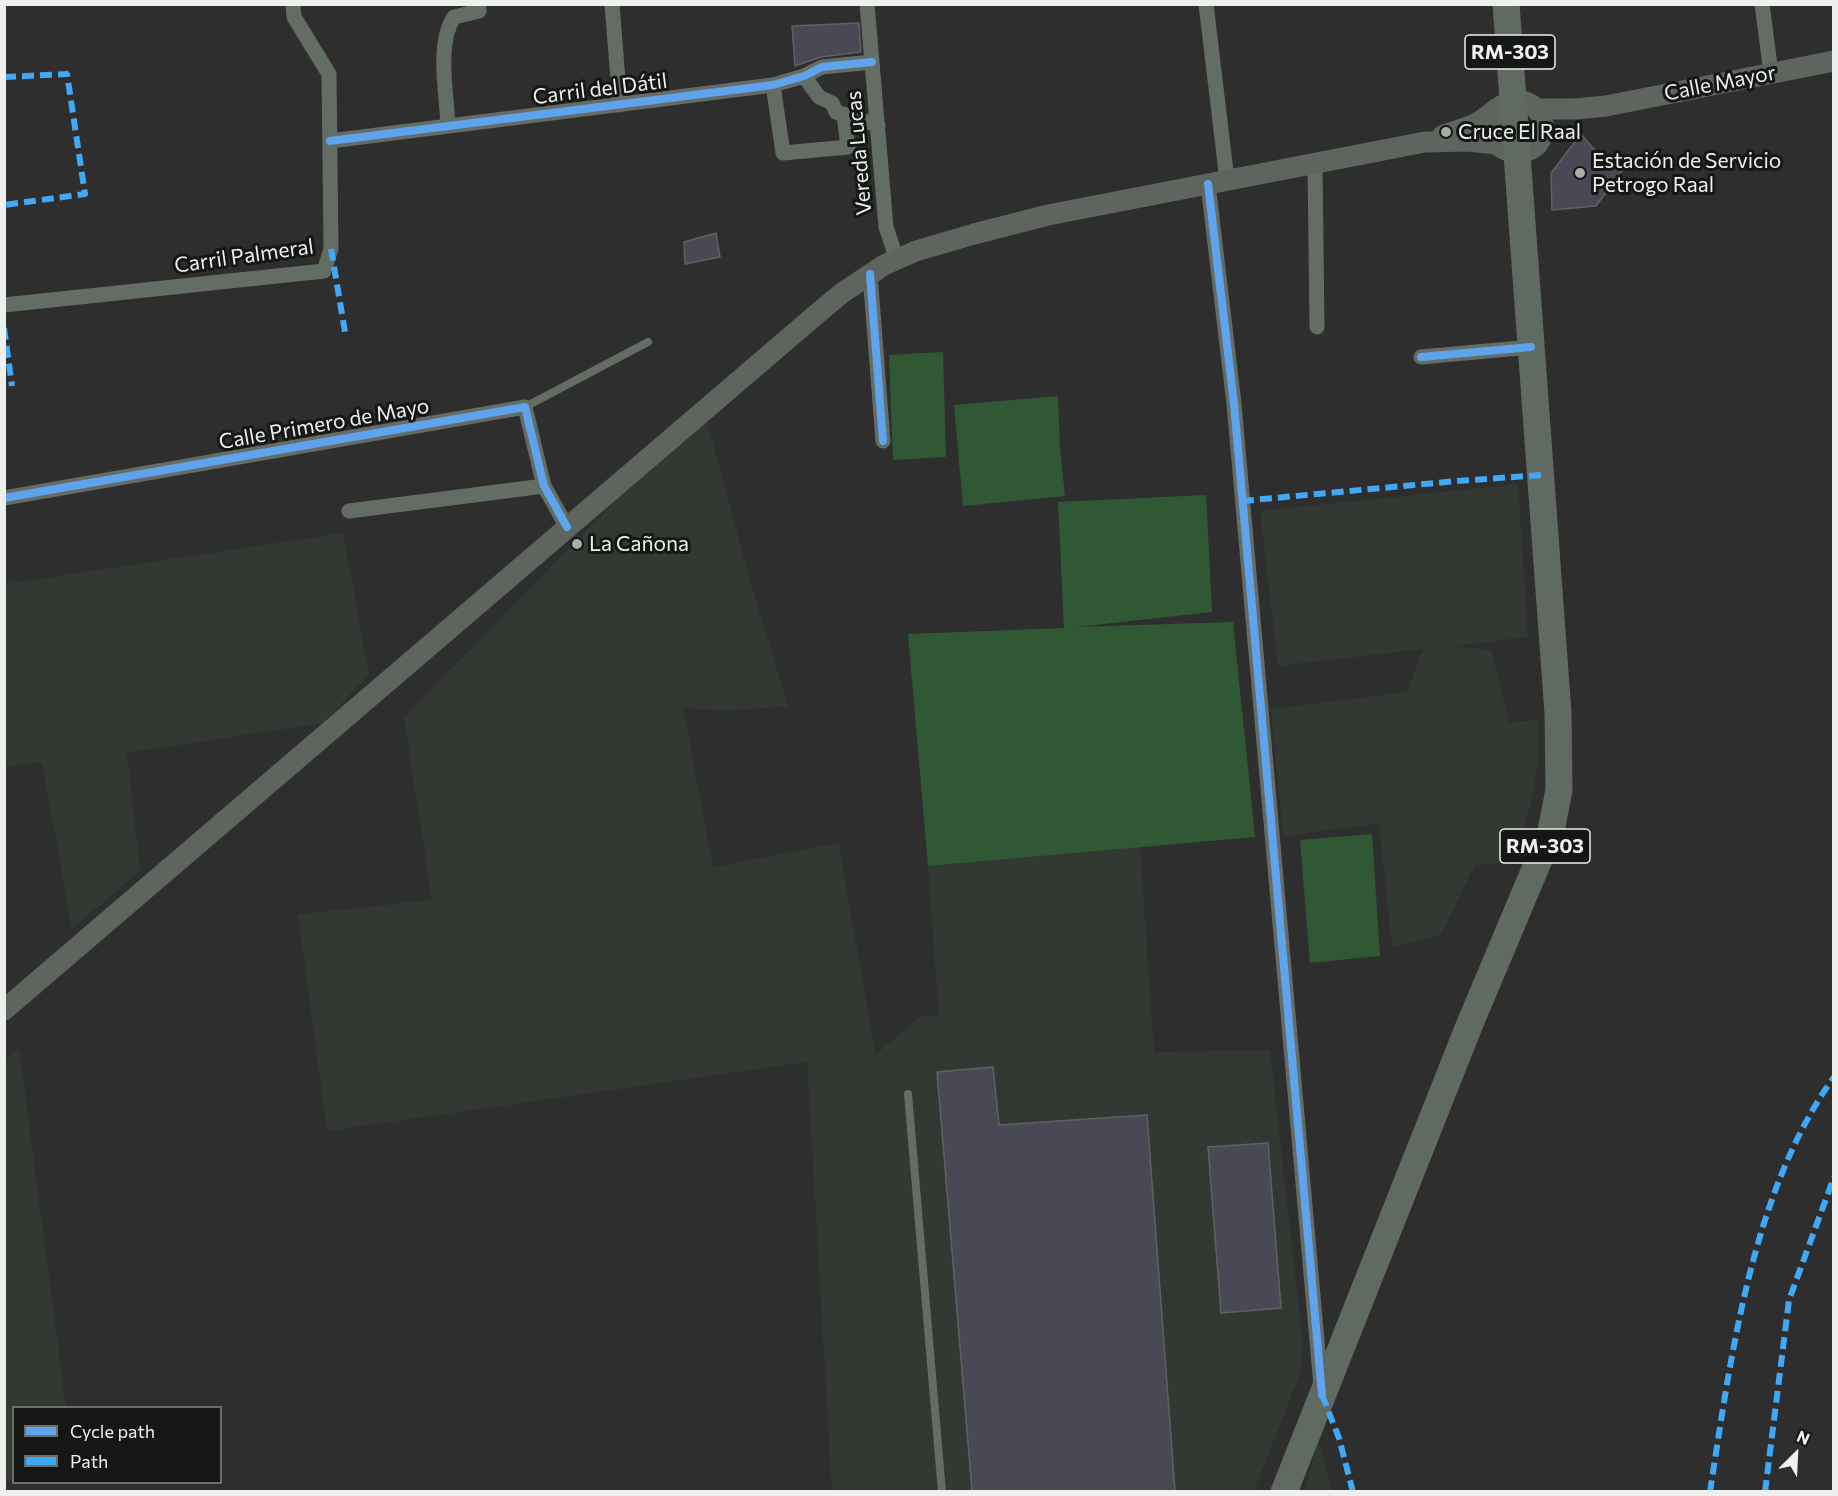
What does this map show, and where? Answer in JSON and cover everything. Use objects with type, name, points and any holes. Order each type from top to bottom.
[{"type":"highway","name":"RM-303","points":[[1284,1491],[1469,1026],[1551,831],[1559,790],[1558,713],[1506,4]]},
{"type":"main road","name":"Calle Mayor","points":[[1515,106],[1575,109],[1606,106],[1833,62]]},
{"type":"main road","points":[[4,1010],[567,526],[818,313],[870,274],[916,251],[974,234],[1039,218],[1425,142],[1515,106]]},
{"type":"main road","name":"Calle Mayor","points":[[1518,146],[1606,106]]},
{"type":"main road","points":[[1425,142],[1468,141],[1518,146]]},
{"type":"street","name":"Carril Palmeral","points":[[4,305],[324,271],[332,249],[328,74],[294,17],[292,4]]},
{"type":"street","points":[[448,126],[444,47],[448,26],[454,17],[479,11],[478,4]]},
{"type":"street","points":[[612,4],[620,105]]},
{"type":"street","name":"Vereda Lucas","points":[[867,4],[886,227],[897,260]]},
{"type":"street","points":[[1206,4],[1234,414],[1322,1395]]},
{"type":"street","points":[[1762,4],[1771,73]]},
{"type":"street","name":"Carril del Dátil","points":[[330,141],[773,86],[804,76],[822,67],[872,62]]},
{"type":"street","points":[[804,76],[819,97],[832,103],[836,112],[878,125]]},
{"type":"street","points":[[773,86],[783,153],[848,147],[844,115]]},
{"type":"street","points":[[1315,164],[1317,327]]},
{"type":"street","points":[[870,274],[883,441]]},
{"type":"street","points":[[1421,357],[1531,347]]},
{"type":"street","points":[[525,407],[544,486],[567,526]]},
{"type":"street","name":"Calle Primero de Mayo","points":[[4,498],[525,407]]},
{"type":"street","points":[[349,511],[544,486]]},
{"type":"lane","points":[[525,407],[648,342]]},
{"type":"lane","points":[[908,1094],[942,1491]]},
{"type":"shaded area","points":[[704,410],[751,584],[788,706],[727,711],[683,708],[713,867],[839,843],[875,1055],[922,1015],[939,1017],[928,866],[1140,847],[1154,1052],[1270,1050],[1303,1347],[1300,1374],[1254,1491],[832,1491],[807,1062],[327,1131],[298,914],[432,900],[404,717]]},
{"type":"shaded area","points":[[1518,484],[1528,637],[1456,646],[1491,650],[1509,722],[1538,720],[1534,792],[1513,862],[1475,865],[1441,935],[1392,947],[1379,823],[1283,837],[1271,709],[1407,692],[1423,649],[1278,666],[1260,511]]},
{"type":"shaded area","points":[[343,533],[369,675],[323,723],[127,753],[140,871],[72,929],[42,762],[5,767],[5,584]]},
{"type":"shaded area","points":[[19,1048],[66,1406],[12,1406],[12,1481],[5,1482],[4,1060]]},
{"type":"shaded area","points":[[1318,1439],[1332,1491],[1305,1491]]},
{"type":"green space","points":[[943,352],[946,457],[893,460],[889,355]]},
{"type":"green space","points":[[1058,396],[1065,496],[963,506],[954,405]]},
{"type":"green space","points":[[1206,495],[1212,612],[1076,627],[1233,622],[1255,837],[928,866],[908,634],[1064,628],[1058,502]]},
{"type":"green space","points":[[1372,834],[1380,956],[1310,963],[1300,840]]},
{"type":"building","points":[[859,23],[861,52],[821,57],[795,66],[792,26]]},
{"type":"building","points":[[1581,134],[1603,160],[1623,169],[1596,206],[1552,210],[1551,173]]},
{"type":"building","points":[[716,233],[720,257],[685,264],[684,242]]},
{"type":"building","points":[[993,1067],[999,1125],[1147,1115],[1175,1491],[972,1491],[937,1072]]},
{"type":"building","points":[[1268,1143],[1281,1308],[1221,1313],[1208,1147]]},
{"type":"marked path","points":[[4,77],[67,74],[85,194],[4,205]]},
{"type":"marked path","points":[[331,249],[345,332]]},
{"type":"marked path","points":[[4,328],[12,386]]},
{"type":"marked path","points":[[1242,501],[1542,475]]},
{"type":"marked path","points":[[1710,1492],[1737,1331],[1764,1223],[1783,1171],[1806,1122],[1834,1077]]},
{"type":"marked path","points":[[1765,1492],[1789,1300],[1834,1177]]},
{"type":"marked path","points":[[1322,1395],[1339,1438],[1353,1492]]},
{"type":"cycle path","points":[[330,141],[773,85],[804,76],[822,67],[872,62]]},
{"type":"cycle path","points":[[1208,184],[1234,404],[1322,1395]]},
{"type":"cycle path","points":[[870,274],[883,441]]},
{"type":"cycle path","points":[[1421,357],[1531,347]]},
{"type":"cycle path","points":[[4,498],[525,407],[544,486],[567,527]]},
{"type":"place","name":"Cruce El Raal","points":[[1446,132]]},
{"type":"place","name":"Estación de Servicio Petrogo Raal","points":[[1580,173]]},
{"type":"place","name":"La Cañona","points":[[577,544]]}]
